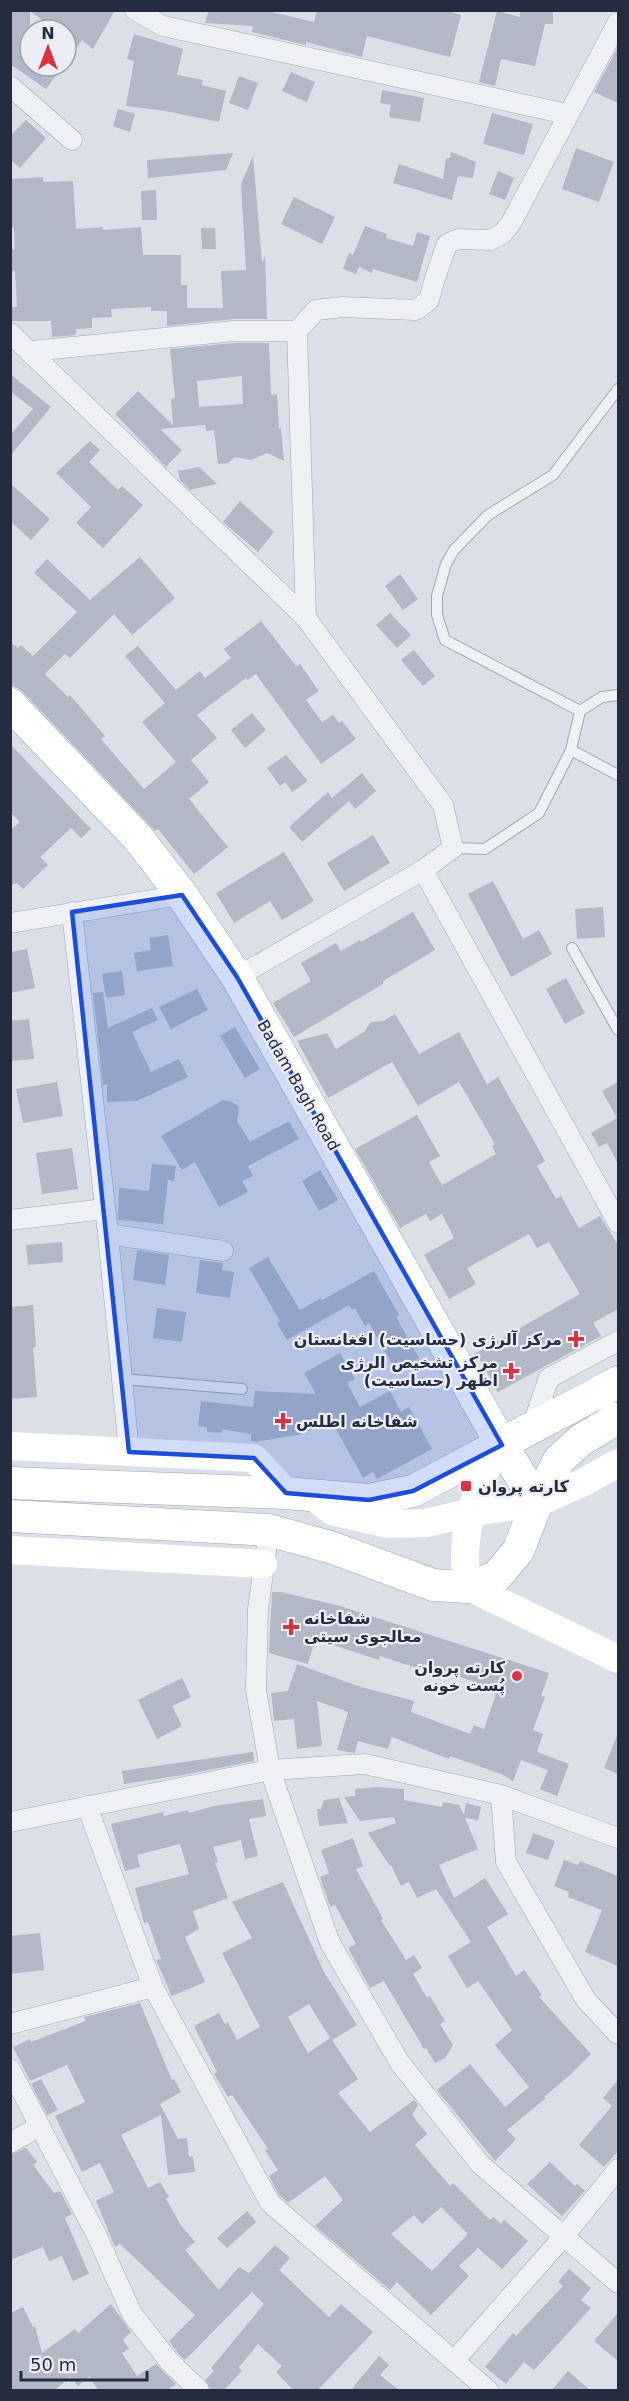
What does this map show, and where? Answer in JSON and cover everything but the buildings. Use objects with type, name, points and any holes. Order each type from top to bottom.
[{"type":"main road","name":"Badam Bagh Road","points":[[10,704],[138,838],[182,895],[237,977],[498,1447],[537,1503]]},
{"type":"main road","points":[[10,1483],[299,1494],[369,1500],[413,1491],[618,1382]]},
{"type":"main road","points":[[469,1587],[496,1577],[518,1551],[537,1503],[559,1460],[581,1440],[618,1418]]},
{"type":"main road","points":[[10,1446],[254,1458],[299,1494],[332,1511],[388,1524],[426,1522],[473,1512],[537,1503],[584,1482],[618,1463]]},
{"type":"main road","points":[[469,1587],[464,1570],[464,1554],[482,1479],[498,1447]]},
{"type":"main road","points":[[10,1516],[269,1530],[333,1548],[433,1585],[469,1587],[618,1659]]},
{"type":"main road","points":[[10,1550],[263,1564]]},
{"type":"street","points":[[135,10],[163,26],[567,114]]},
{"type":"street","points":[[306,618],[297,331],[316,310],[342,307],[416,310],[429,300],[447,244],[458,238],[492,240],[503,233],[511,223],[567,114],[618,24]]},
{"type":"street","points":[[10,86],[72,140]]},
{"type":"street","points":[[32,351],[234,331],[297,331]]},
{"type":"street","points":[[10,333],[32,351],[306,618],[443,805],[453,848],[423,870],[237,977]]},
{"type":"street","points":[[423,870],[618,1223]]},
{"type":"street","points":[[10,923],[182,895]]},
{"type":"street","points":[[72,912],[108,1234],[129,1452]]},
{"type":"street","points":[[10,1220],[105,1209]]},
{"type":"street","points":[[108,1234],[223,1251]]},
{"type":"street","points":[[531,1429],[549,1378],[618,1341]]},
{"type":"street","points":[[269,1530],[258,1609],[256,1690],[270,1770],[330,1942],[400,2063],[480,2164],[618,2283]]},
{"type":"street","points":[[10,1822],[270,1770],[365,1764],[501,1795],[618,1838]]},
{"type":"street","points":[[501,1795],[506,1862],[586,2000],[618,2034]]},
{"type":"street","points":[[87,1806],[153,1987],[270,2203],[488,2391]]},
{"type":"street","points":[[10,2024],[153,1987]]},
{"type":"street","points":[[10,2069],[97,2236],[132,2314],[169,2361],[199,2391]]},
{"type":"street","points":[[10,2143],[40,2126]]},
{"type":"street","points":[[454,2361],[564,2236],[618,2169]]},
{"type":"lane","points":[[580,711],[445,640],[437,615],[437,596],[446,564],[464,538],[488,515],[553,475],[618,389]]},
{"type":"lane","points":[[453,848],[485,849],[539,813],[571,750],[580,711],[602,697],[618,695]]},
{"type":"lane","points":[[571,750],[618,775]]},
{"type":"lane","points":[[572,948],[618,1030]]},
{"type":"lane","points":[[123,1379],[242,1389]]},
{"type":"highlighted area","points":[[182,895],[237,977],[502,1445],[413,1491],[369,1500],[286,1493],[254,1458],[129,1452],[72,912]]},
{"type":"place","name":"مرکز آلرژی (حساسیت) افغانستان","points":[[576,1339]]},
{"type":"place","name":"مرکز تشخیص الرژی (حساسیت) اظهر","points":[[511,1371]]},
{"type":"place","name":"شفاخانه اطلس","points":[[283,1421]]},
{"type":"place","name":"کارته پروان","points":[[466,1486]]},
{"type":"place","name":"شفاخانه معالجوی سیتی","points":[[291,1627]]},
{"type":"place","name":"کارته پروان پُست خونه","points":[[517,1676]]}]
